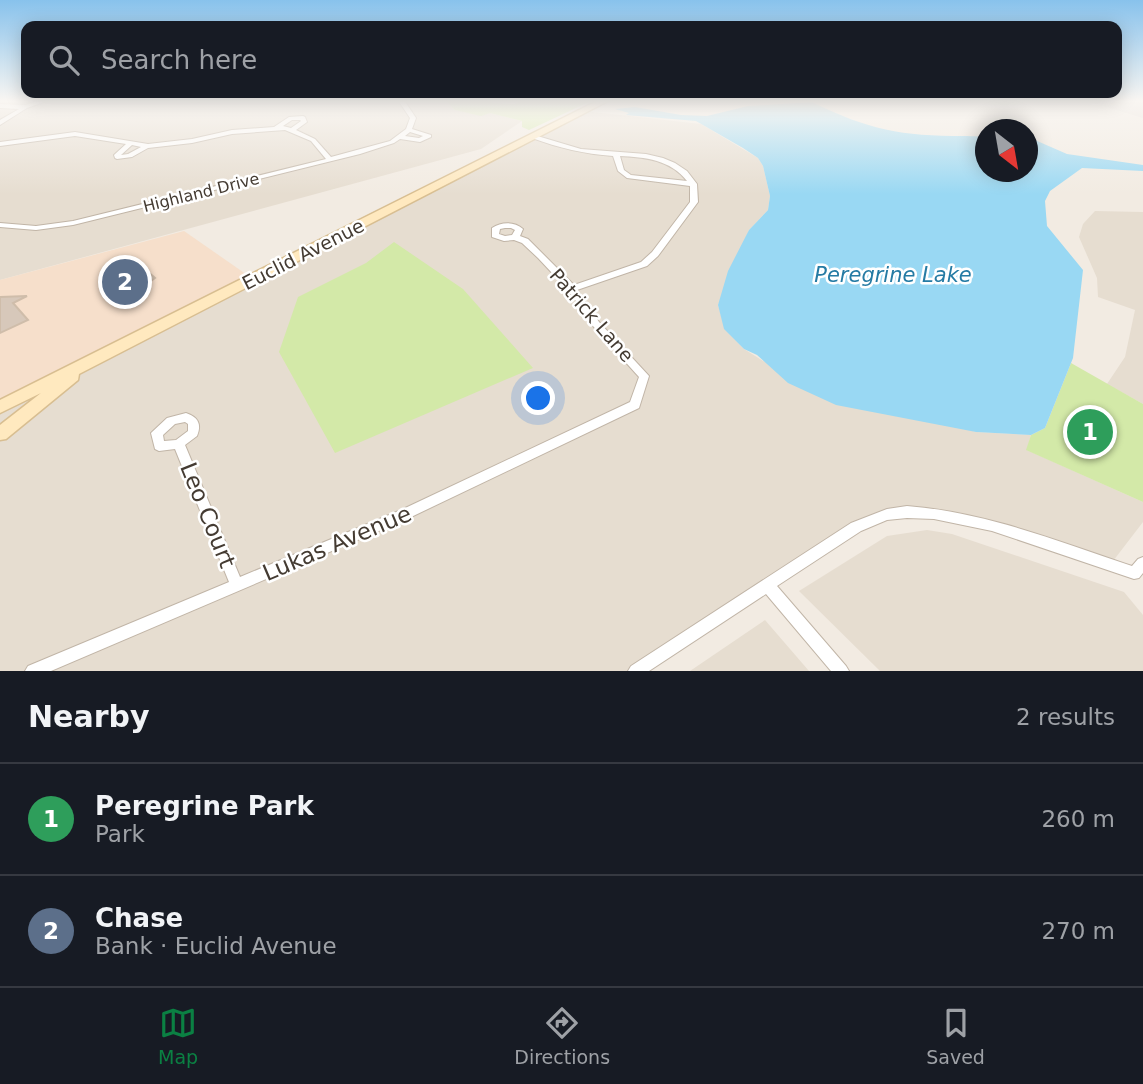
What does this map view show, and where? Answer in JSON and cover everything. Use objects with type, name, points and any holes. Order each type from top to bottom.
[{"type":"main road","name":"Euclid Avenue","points":[[0,407],[545,131]]},
{"type":"main road","points":[[0,435],[93,359]]},
{"type":"street","points":[[0,144],[75,134],[148,146],[252,131]]},
{"type":"street","points":[[295,131],[313,140],[330,160]]},
{"type":"street","name":"Highland Drive","points":[[0,225],[36,228],[73,223],[379,147],[407,131]]},
{"type":"street","name":"Highland Drive","points":[[399,138],[420,140],[429,137],[427,133],[417,131]]},
{"type":"street","points":[[534,137],[567,148],[648,156],[670,162],[687,172],[693,184],[694,202],[655,254],[644,264],[572,289]]},
{"type":"street","points":[[130,144],[117,157],[130,156],[148,146]]},
{"type":"street","points":[[616,153],[621,171],[629,177],[693,184]]},
{"type":"street","name":"Patrick Lane","points":[[515,237],[541,256],[572,289],[596,324],[644,376],[635,405]]},
{"type":"street","name":"Lukas Avenue","points":[[33,671],[405,514],[635,405]]},
{"type":"street","name":"Leo Court","points":[[179,444],[237,585]]},
{"type":"street","points":[[636,671],[856,527],[880,516],[905,512],[975,522],[1140,573]]},
{"type":"street","points":[[767,585],[841,671]]},
{"type":"shaded area","points":[[0,131],[507,131],[481,149],[0,280]]},
{"type":"shaded area","points":[[544,131],[713,131],[758,158],[763,166],[770,196],[768,210],[749,230],[718,305],[725,329],[744,349],[765,362],[976,432],[1031,435],[1027,450],[1143,502],[1143,522],[1110,565],[940,515],[880,516],[636,671],[0,671],[0,407]]},
{"type":"shaded area","points":[[1095,211],[1143,212],[1143,404],[1107,384],[1125,357],[1135,310],[1098,297],[1097,278],[1079,237],[1083,224]]},
{"type":"shaded area","points":[[184,231],[253,279],[0,407],[0,280]]},
{"type":"shaded area","points":[[927,530],[952,534],[1124,592],[1143,615],[1143,671],[880,671],[799,591],[887,536]]},
{"type":"shaded area","points":[[765,620],[809,671],[690,671]]},
{"type":"green space","points":[[394,242],[463,289],[533,368],[335,453],[279,352],[298,297],[366,263]]},
{"type":"green space","points":[[1071,363],[1143,404],[1143,502],[1026,450],[1031,435],[1045,428]]},
{"type":"water","name":"Peregrine Lake","points":[[714,131],[896,131],[922,135],[975,136],[975,182],[1038,182],[1038,141],[1067,154],[1143,165],[1143,171],[1082,168],[1050,191],[1045,201],[1047,226],[1083,270],[1073,358],[1045,428],[1031,435],[976,432],[836,405],[788,383],[757,355],[744,349],[724,329],[718,305],[728,271],[749,230],[768,210],[770,196],[763,166],[758,158]]},
{"type":"building","points":[[140,265],[155,278],[144,286],[122,292],[106,280]]},
{"type":"building","points":[[27,296],[13,303],[28,320],[0,333],[0,297]]},
{"type":"place","name":"Chase","points":[[125,282]]},
{"type":"place","name":"Peregrine Park","points":[[1090,432]]}]
